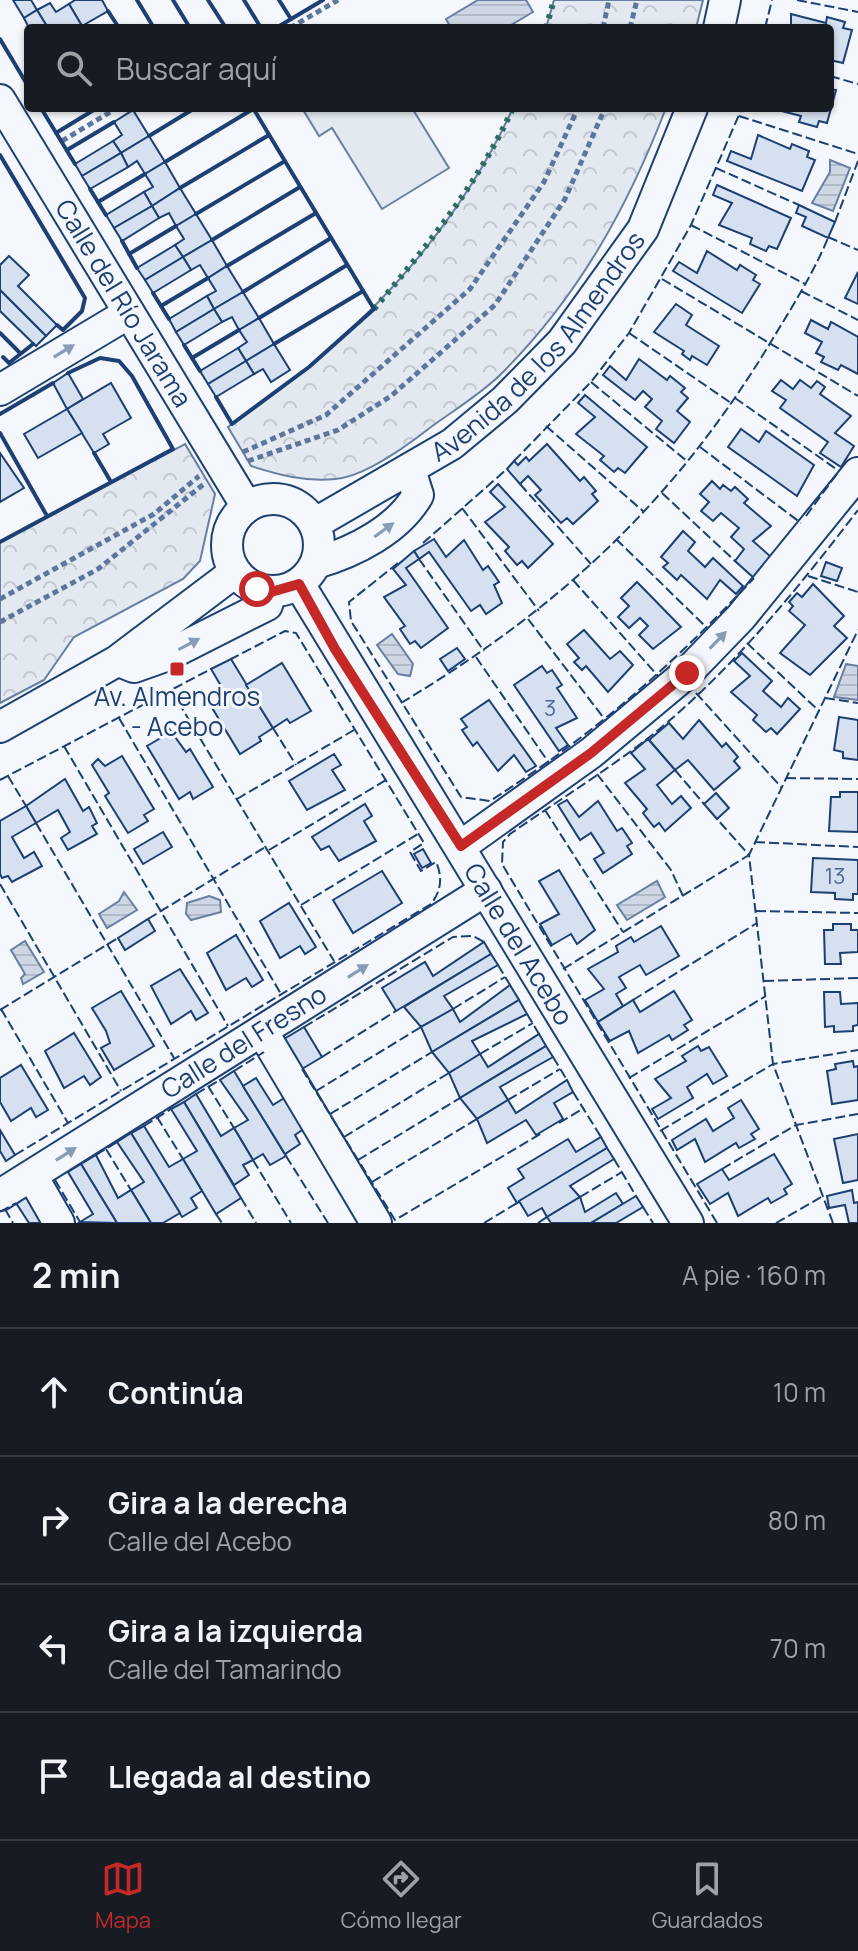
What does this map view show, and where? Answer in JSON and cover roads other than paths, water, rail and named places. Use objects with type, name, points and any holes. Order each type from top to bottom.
[{"type":"street","points":[[720,24],[725,0]]},
{"type":"street","name":"Calle del Río Jarama","points":[[0,100],[247,507]]},
{"type":"street","name":"Avenida de los Almendros","points":[[314,524],[452,444],[505,400],[562,342],[643,229],[690,112]]},
{"type":"street","points":[[0,390],[129,313]]},
{"type":"street","points":[[117,661],[134,667],[168,655],[267,605],[295,580],[361,546],[412,506],[418,495],[410,470]]},
{"type":"street","points":[[461,846],[591,753],[687,673],[741,617],[858,473]]},
{"type":"street","points":[[279,499],[299,507],[314,524],[319,537],[295,580],[244,582],[235,572],[229,561],[227,537],[231,525],[247,507],[279,499]]},
{"type":"street","points":[[0,727],[117,661],[235,572]]},
{"type":"street","name":"Calle del Acebo","points":[[295,580],[335,649],[461,846],[688,1223]]},
{"type":"street","name":"Calle del Fresno","points":[[0,1195],[486,890]]},
{"type":"street","points":[[262,1031],[376,1223]]},
{"type":"street","points":[[32,1176],[59,1223]]},
{"type":"place","name":"Av. Almendros - Acebo","points":[[177,669]]}]
